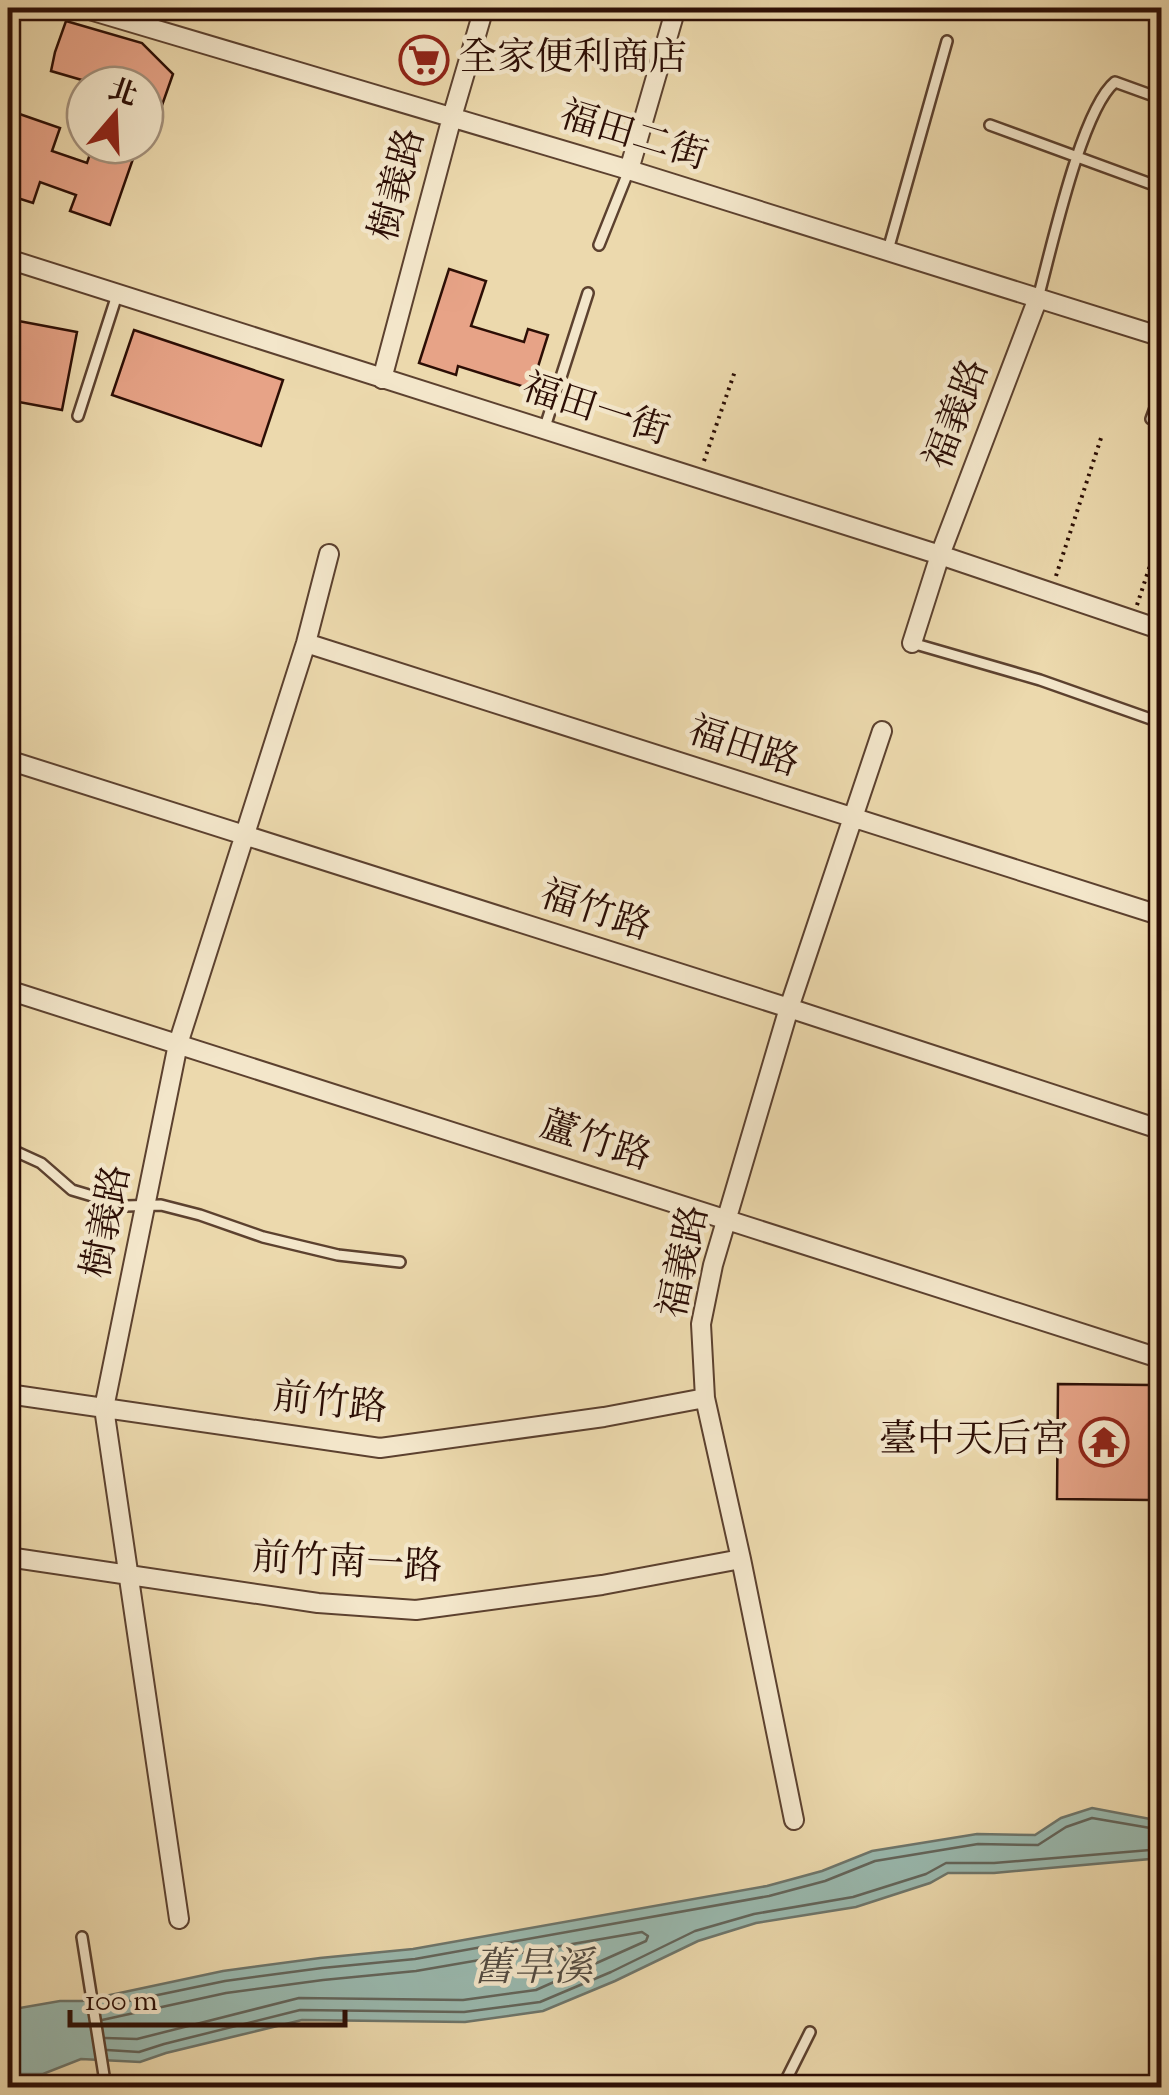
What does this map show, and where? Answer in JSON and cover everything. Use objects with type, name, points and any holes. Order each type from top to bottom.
[{"type":"street","name":"福田二街","points":[[83,8],[629,170],[1162,337]]},
{"type":"street","name":"樹義路","points":[[382,379],[484,8]]},
{"type":"street","points":[[629,170],[676,8]]},
{"type":"street","name":"福田一街","points":[[8,259],[1162,630]]},
{"type":"street","name":"福義路","points":[[912,643],[940,556],[1038,298]]},
{"type":"street","name":"樹義路","points":[[179,1920],[104,1408],[178,1044],[306,644],[329,554]]},
{"type":"street","name":"福田路","points":[[306,644],[1162,916]]},
{"type":"street","name":"福義路","points":[[794,1820],[705,1398],[701,1324],[713,1265],[789,1008],[882,731]]},
{"type":"street","name":"福竹路","points":[[8,760],[1162,1130]]},
{"type":"street","name":"蘆竹路","points":[[8,990],[1162,1359]]},
{"type":"street","name":"前竹路","points":[[8,1394],[380,1448],[604,1417],[705,1398]]},
{"type":"street","name":"前竹南一路","points":[[8,1556],[318,1603],[416,1610],[602,1585],[741,1559]]},
{"type":"lane","points":[[887,252],[947,41]]},
{"type":"lane","points":[[1038,298],[1076,157],[1104,91],[1115,82],[1162,100]]},
{"type":"lane","points":[[990,125],[1162,188]]},
{"type":"lane","points":[[600,245],[629,170]]},
{"type":"lane","points":[[544,430],[588,293]]},
{"type":"lane","points":[[78,416],[118,294]]},
{"type":"lane","points":[[1151,419],[1162,389]]},
{"type":"lane","points":[[912,643],[1040,680],[1162,723]]},
{"type":"lane","points":[[8,1148],[40,1163],[72,1190],[126,1206],[160,1205],[338,1255],[400,1262]]},
{"type":"lane","points":[[82,1937],[106,2088]]},
{"type":"lane","points":[[782,2088],[810,2032]]},
{"type":"path","points":[[697,479],[735,370]]},
{"type":"path","points":[[1051,593],[1101,438]]},
{"type":"path","points":[[1132,620],[1162,529]]},
{"type":"water","name":"舊旱溪","points":[[1092,1808],[1161,1821],[1161,1858],[994,1873],[948,1873],[930,1883],[856,1907],[756,1923],[698,1941],[543,2011],[465,2022],[302,2020],[140,2062],[81,2059],[43,2074],[8,2074],[8,2010],[82,2001],[223,1971],[413,1949],[767,1886],[822,1871],[872,1851],[977,1834],[1035,1835],[1061,1818]]},
{"type":"building","points":[[66,21],[142,43],[164,65],[65,65],[65,75],[51,71]]},
{"type":"building","points":[[165,66],[173,74],[165,97]]},
{"type":"building","points":[[8,110],[60,128],[52,151],[65,155],[65,165],[131,165],[110,225],[70,211],[76,195],[40,182],[33,203],[8,195]]},
{"type":"building","points":[[449,269],[486,281],[471,326],[524,342],[528,329],[548,335],[531,389],[458,366],[456,375],[419,363]]},
{"type":"building","points":[[8,319],[77,332],[62,410],[8,400]]},
{"type":"building","points":[[134,330],[283,380],[261,446],[112,395]]},
{"type":"building","name":"臺中天后宮","points":[[1058,1384],[1151,1385],[1150,1500],[1057,1499]]},
{"type":"place","name":"全家便利商店","points":[[424,60]]},
{"type":"place","name":"臺中天后宮","points":[[1104,1442]]}]
